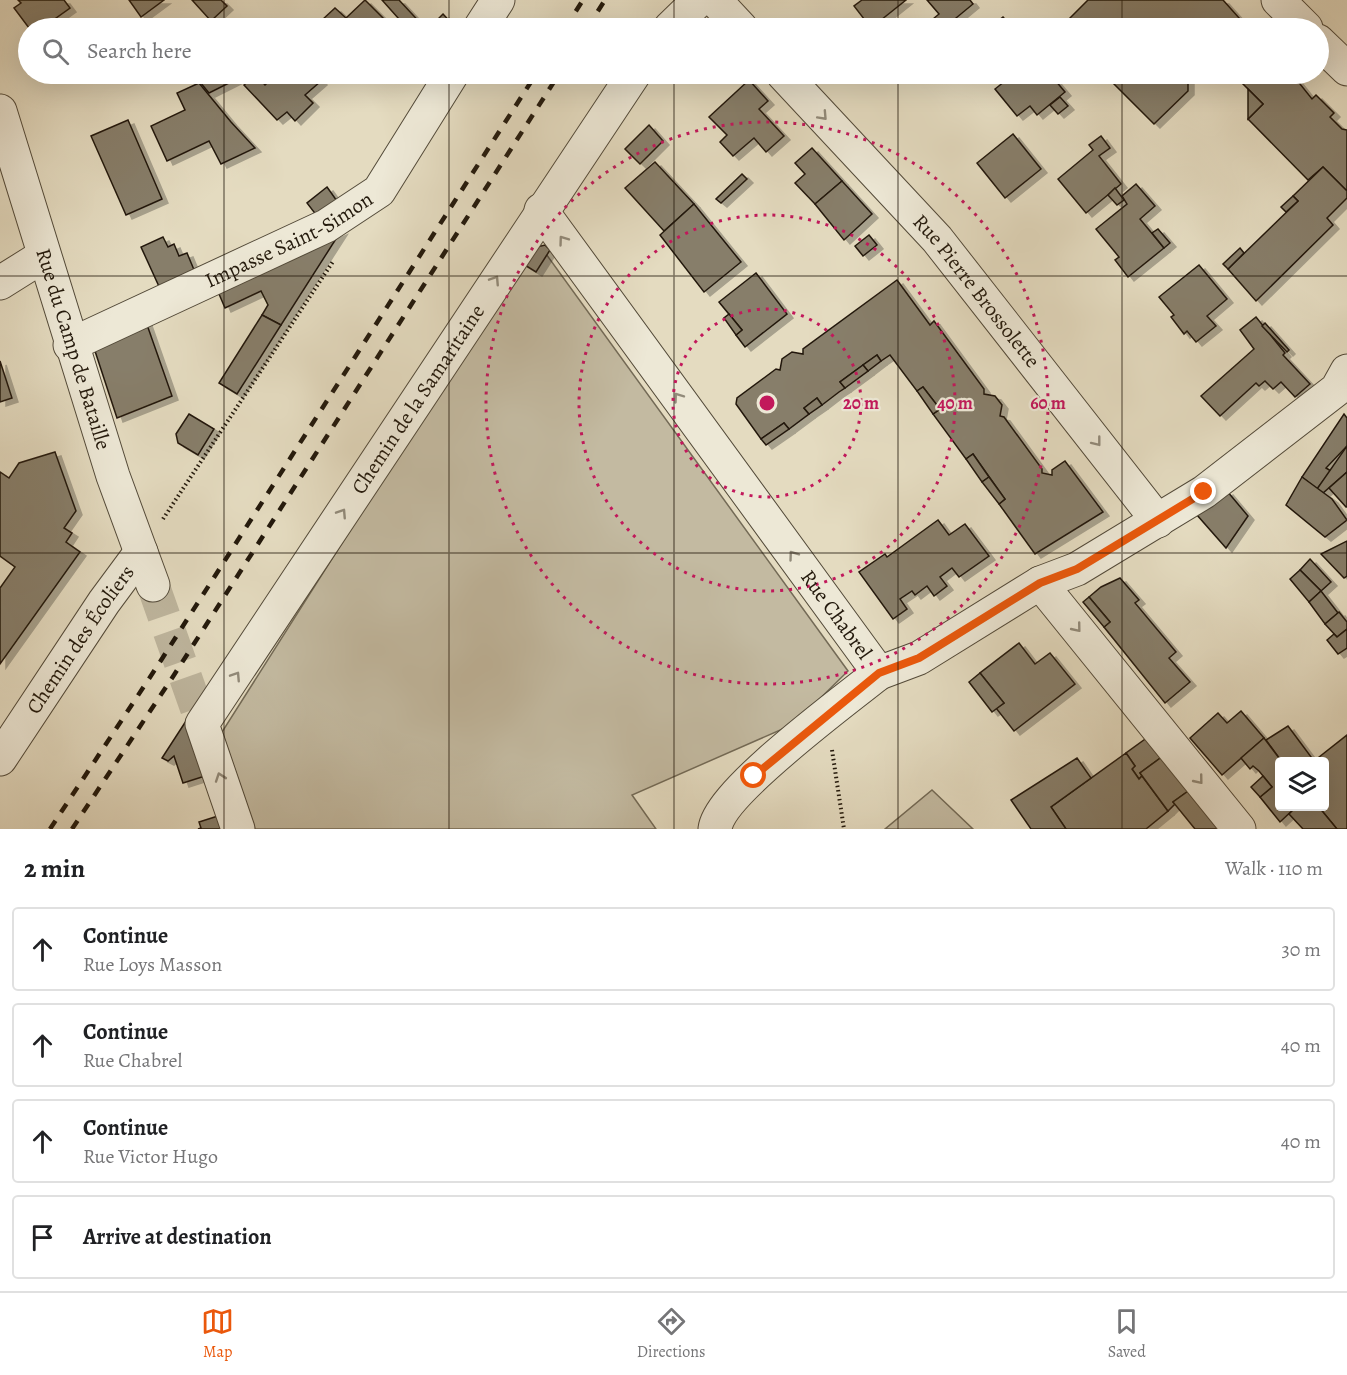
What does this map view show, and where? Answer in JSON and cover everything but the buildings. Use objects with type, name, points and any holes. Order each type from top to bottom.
[{"type":"street","points":[[486,18],[498,0]]},
{"type":"street","points":[[680,18],[699,0]]},
{"type":"street","points":[[715,0],[732,18]]},
{"type":"street","points":[[1278,0],[1296,18]]},
{"type":"street","points":[[1329,52],[1347,69]]},
{"type":"street","name":"Impasse Saint-Simon","points":[[70,345],[326,226],[379,191],[446,84]]},
{"type":"street","name":"Chemin de la Samaritaine","points":[[238,829],[202,724],[541,210],[627,84]]},
{"type":"street","name":"Rue Pierre Brossolette","points":[[792,84],[937,239],[1158,520]]},
{"type":"street","name":"Rue du Camp de Bataille","points":[[0,111],[6,153],[44,256],[113,477],[153,585]]},
{"type":"street","name":"Rue Chabrel","points":[[541,210],[879,673],[919,658],[1040,583],[1077,569],[1204,492],[1344,386]]},
{"type":"street","points":[[0,283],[44,256]]},
{"type":"street","name":"Chemin des Écoliers","points":[[0,759],[104,602],[141,552]]},
{"type":"street","points":[[1040,583],[1239,829]]},
{"type":"street","points":[[715,829],[716,818],[754,776],[879,673]]},
{"type":"path","points":[[141,552],[340,250]]},
{"type":"path","points":[[814,725],[832,747],[844,829]]},
{"type":"shaded area","points":[[541,247],[848,671],[794,724],[632,795],[656,829],[255,829],[222,732],[527,252]]},
{"type":"shaded area","points":[[932,790],[973,829],[885,829]]},
{"type":"tunnel","points":[[153,585],[202,724]]},
{"type":"railway","points":[[571,18],[583,0]]},
{"type":"railway","points":[[593,18],[605,0]]},
{"type":"railway","points":[[50,829],[158,665],[530,84]]},
{"type":"railway","points":[[72,829],[174,675],[553,84]]},
{"type":"route","points":[[754,776],[879,673],[919,658],[1040,583],[1077,569],[1204,492]]}]
